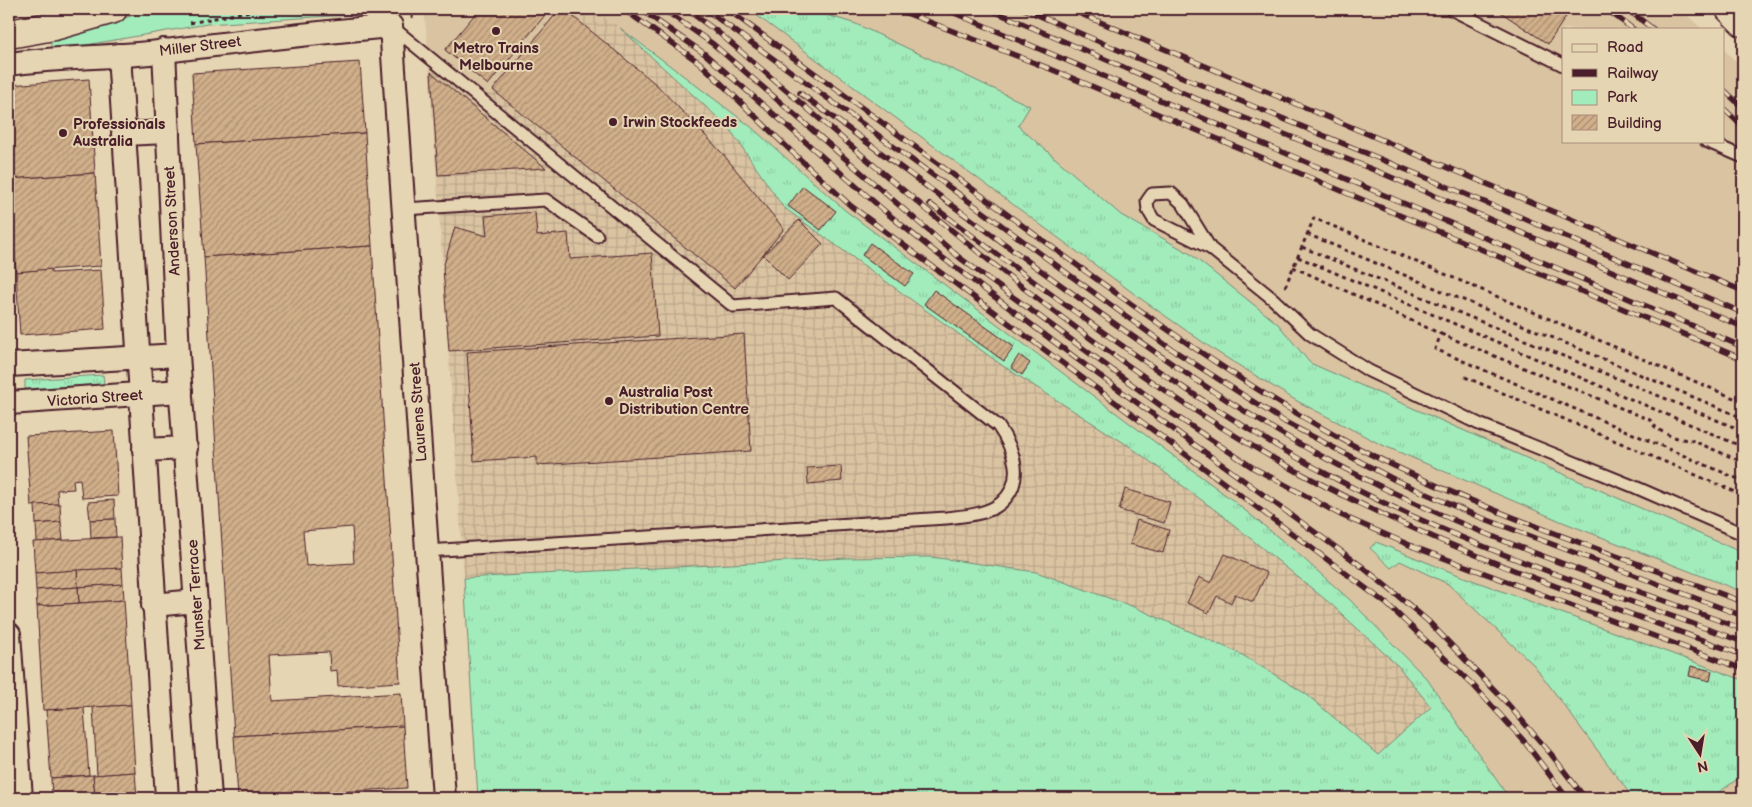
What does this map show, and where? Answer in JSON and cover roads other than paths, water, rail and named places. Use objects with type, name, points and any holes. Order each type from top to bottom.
[{"type":"main road","points":[[9,34],[54,26],[113,9]]},
{"type":"main road","points":[[1730,9],[1743,22]]},
{"type":"street","name":"Miller Street","points":[[9,64],[119,55],[392,26]]},
{"type":"street","name":"Laurens Street","points":[[392,26],[444,798]]},
{"type":"street","name":"Anderson Street","points":[[164,50],[181,391]]},
{"type":"street","points":[[119,55],[153,605],[167,798]]},
{"type":"street","points":[[123,134],[168,132]]},
{"type":"street","points":[[9,365],[178,355]]},
{"type":"street","name":"Victoria Street","points":[[9,403],[181,391]]},
{"type":"street","name":"Munster Terrace","points":[[181,391],[210,798]]},
{"type":"street","points":[[144,450],[186,448]]},
{"type":"street","points":[[153,605],[196,601]]},
{"type":"street","points":[[9,634],[21,798]]},
{"type":"lane","points":[[1451,9],[1562,65]]},
{"type":"lane","points":[[392,26],[733,306],[836,298],[998,426],[1009,442],[1016,462],[1013,484],[1001,503],[978,514],[946,518],[427,551]]},
{"type":"lane","points":[[1708,142],[1743,157]]},
{"type":"lane","points":[[1210,248],[1183,204],[1171,193],[1152,194],[1147,201],[1148,210],[1154,220],[1210,248],[1273,299],[1310,334],[1369,371],[1479,424],[1635,486],[1743,534]]},
{"type":"lane","points":[[404,209],[546,200],[597,236]]},
{"type":"railway","points":[[623,9],[700,63],[851,206],[1387,604],[1473,685],[1524,741],[1567,798]]},
{"type":"railway","points":[[640,9],[705,54],[888,214],[939,255],[1077,359],[1360,565],[1409,605],[1428,621],[1506,702],[1551,754],[1585,798]]},
{"type":"railway","points":[[663,9],[713,44],[960,258],[1164,408],[1252,467],[1343,516],[1414,547],[1743,669]]},
{"type":"railway","points":[[686,9],[719,33],[987,259],[1126,364],[1198,413],[1273,458],[1329,488],[1445,542],[1563,589],[1743,655]]},
{"type":"railway","points":[[705,9],[1167,346],[1285,422],[1395,480],[1477,516],[1743,616]]},
{"type":"railway","points":[[727,9],[1145,314],[1258,390],[1336,436],[1435,485],[1485,506],[1588,546],[1743,602]]},
{"type":"railway","points":[[896,9],[1053,70],[1743,359]]},
{"type":"railway","points":[[945,9],[1743,347]]},
{"type":"railway","points":[[989,9],[1197,99],[1379,172],[1743,327]]},
{"type":"railway","points":[[1024,9],[1146,62],[1518,216],[1743,313]]},
{"type":"railway","points":[[1069,9],[1743,291]]},
{"type":"railway","points":[[1606,9],[1632,28]]},
{"type":"railway","points":[[1627,9],[1652,28]]},
{"type":"railway","points":[[1724,90],[1743,108]]},
{"type":"railway","points":[[800,93],[1135,338],[1248,414],[1287,437],[1377,485],[1479,531],[1584,572],[1743,629]]},
{"type":"railway","points":[[1724,109],[1743,127]]},
{"type":"railway","points":[[930,204],[1079,315],[1180,386],[1232,419],[1340,481],[1389,505],[1488,548],[1743,642]]},
{"type":"place","name":"Metro Trains Melbourne","points":[[496,31]]},
{"type":"place","name":"Irwin Stockfeeds","points":[[613,122]]},
{"type":"place","name":"Professionals Australia","points":[[63,133]]},
{"type":"place","name":"Australia Post Distribution Centre","points":[[609,401]]}]
